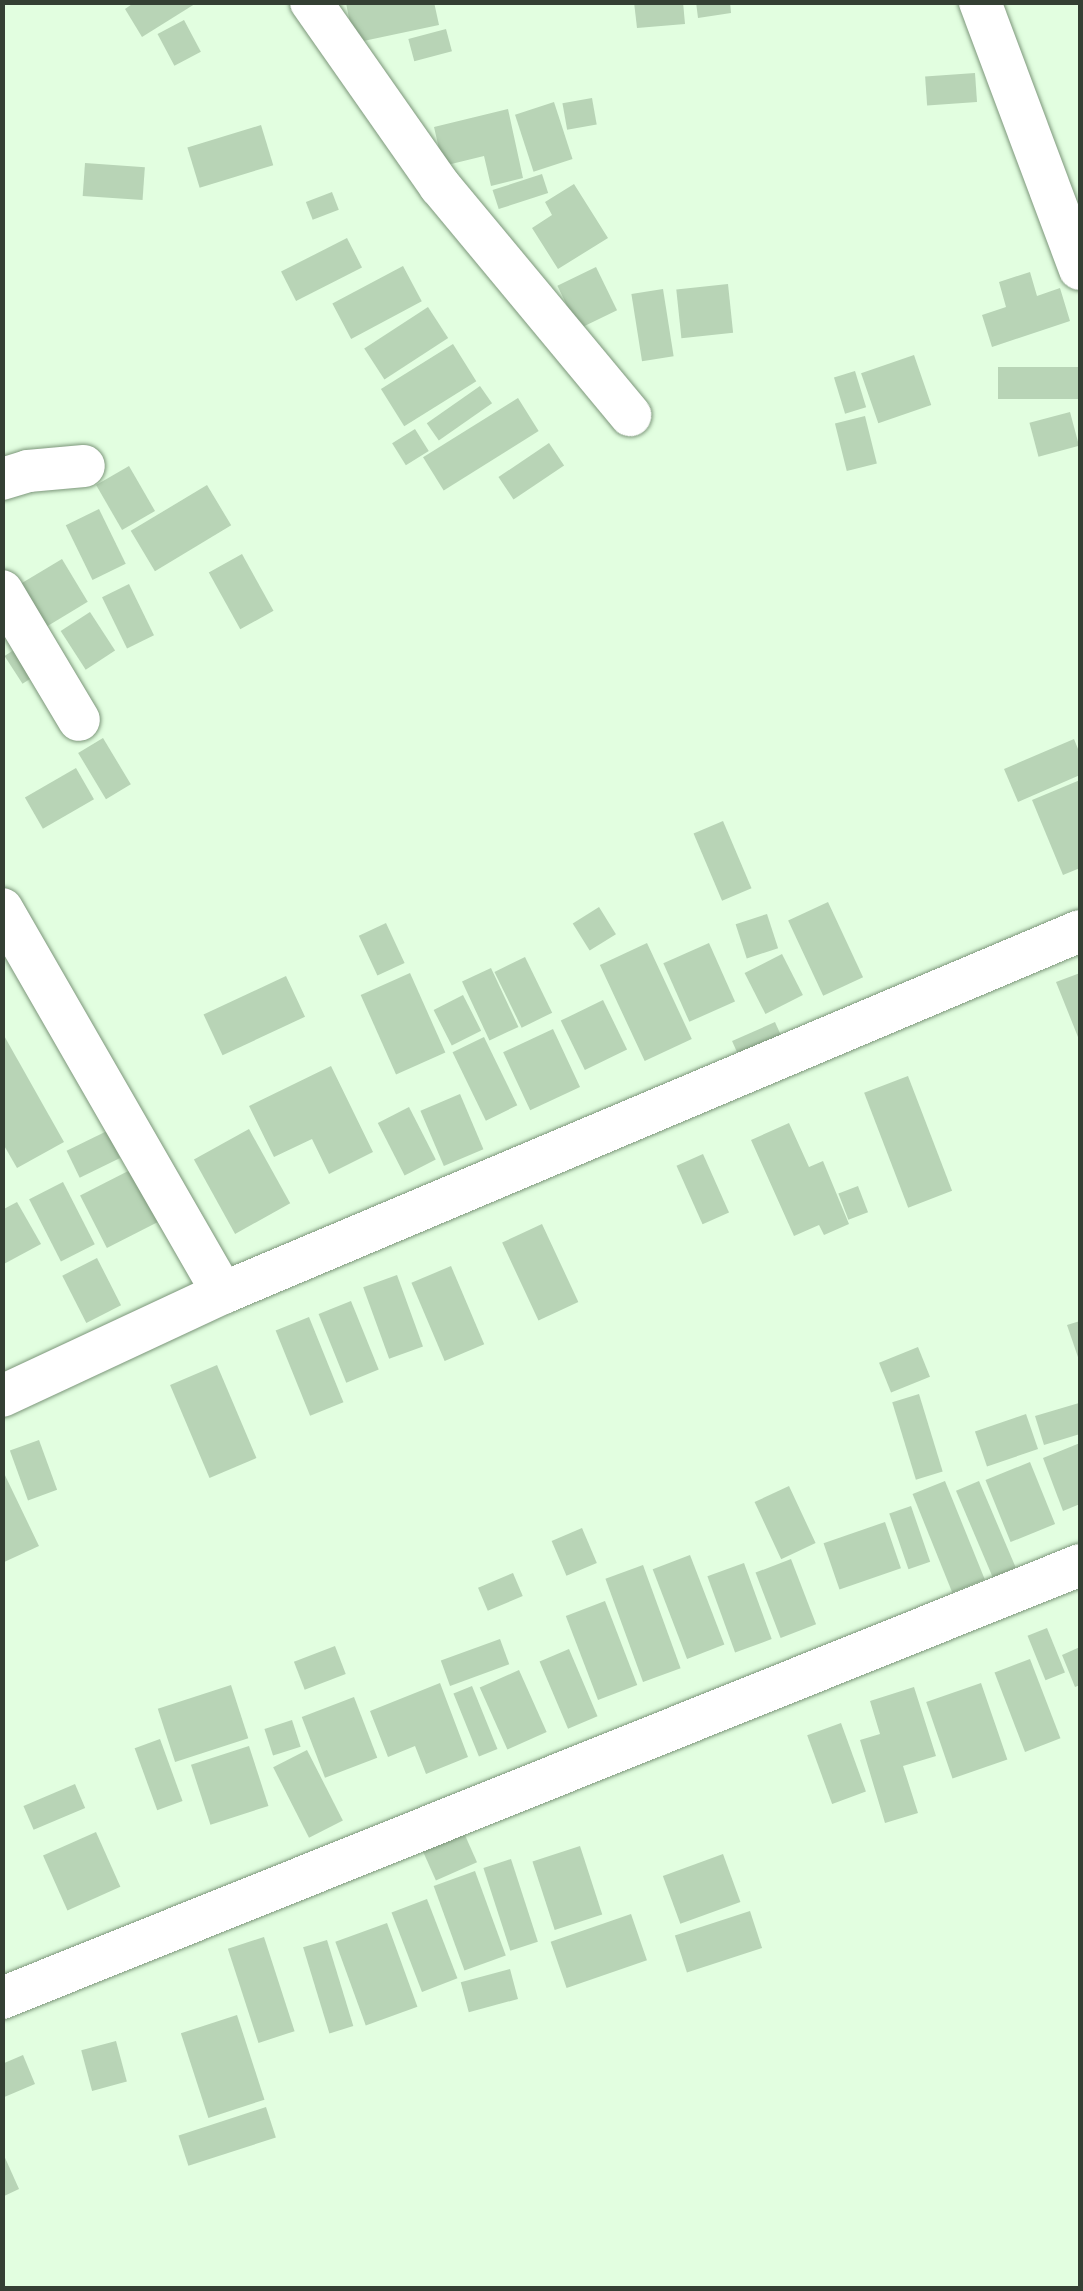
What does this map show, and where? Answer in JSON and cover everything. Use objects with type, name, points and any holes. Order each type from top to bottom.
[{"type":"street","points":[[311,2],[440,186],[630,416]]},
{"type":"street","points":[[980,2],[1080,269]]},
{"type":"street","points":[[2,479],[28,471],[84,466]]},
{"type":"street","points":[[2,591],[78,720]]},
{"type":"street","points":[[2,909],[223,1293]]},
{"type":"street","points":[[2,1396],[223,1293],[1080,931]]},
{"type":"street","points":[[2,1998],[1080,1565]]},
{"type":"building","points":[[135,2],[198,2],[142,37],[125,9]]},
{"type":"building","points":[[434,2],[439,25],[354,43],[346,3]]},
{"type":"building","points":[[634,2],[683,2],[685,24],[637,28]]},
{"type":"building","points":[[696,2],[730,2],[731,13],[698,18]]},
{"type":"building","points":[[184,20],[201,52],[174,66],[158,34]]},
{"type":"building","points":[[446,29],[452,51],[414,61],[408,39]]},
{"type":"building","points":[[975,73],[977,102],[927,105],[925,76]]},
{"type":"building","points":[[592,98],[597,125],[567,130],[562,103]]},
{"type":"building","points":[[554,102],[573,159],[534,172],[515,115]]},
{"type":"building","points":[[508,109],[523,178],[491,186],[484,156],[443,166],[434,127]]},
{"type":"building","points":[[261,125],[273,165],[200,188],[187,148]]},
{"type":"building","points":[[85,163],[145,167],[143,200],[83,196]]},
{"type":"building","points":[[542,174],[548,193],[499,209],[493,190]]},
{"type":"building","points":[[574,184],[608,238],[558,269],[532,228],[552,215],[545,202]]},
{"type":"building","points":[[332,192],[339,210],[313,220],[306,202]]},
{"type":"building","points":[[347,238],[362,267],[296,301],[281,272]]},
{"type":"building","points":[[403,266],[422,301],[351,339],[332,304]]},
{"type":"building","points":[[596,267],[617,310],[578,329],[557,286]]},
{"type":"building","points":[[1030,272],[1037,296],[1060,288],[1070,321],[992,347],[982,315],[1006,307],[999,282]]},
{"type":"building","points":[[728,284],[733,333],[681,338],[676,289]]},
{"type":"building","points":[[663,289],[674,356],[642,361],[631,294]]},
{"type":"building","points":[[428,307],[448,338],[384,379],[364,348]]},
{"type":"building","points":[[453,344],[476,381],[404,426],[381,389]]},
{"type":"building","points":[[914,355],[931,405],[878,423],[861,373]]},
{"type":"building","points":[[998,367],[1080,367],[1080,399],[998,399]]},
{"type":"building","points":[[855,371],[866,407],[845,414],[834,377]]},
{"type":"building","points":[[480,386],[492,403],[439,440],[427,423]]},
{"type":"building","points":[[518,398],[539,431],[444,490],[423,457]]},
{"type":"building","points":[[1070,412],[1079,446],[1038,457],[1029,423]]},
{"type":"building","points":[[865,416],[877,464],[847,471],[835,423]]},
{"type":"building","points":[[415,429],[429,451],[406,465],[392,443]]},
{"type":"building","points":[[549,443],[564,465],[514,499],[498,477]]},
{"type":"building","points":[[129,466],[155,511],[122,530],[96,485]]},
{"type":"building","points":[[207,485],[231,525],[155,571],[131,531]]},
{"type":"building","points":[[99,509],[126,564],[92,580],[66,525]]},
{"type":"building","points":[[242,554],[274,611],[240,629],[209,572]]},
{"type":"building","points":[[62,559],[88,602],[41,630],[15,587]]},
{"type":"building","points":[[129,584],[154,635],[127,648],[102,597]]},
{"type":"building","points":[[90,612],[115,651],[86,670],[61,631]]},
{"type":"building","points":[[23,644],[41,672],[23,684],[5,656]]},
{"type":"building","points":[[103,738],[131,784],[106,799],[78,753]]},
{"type":"building","points":[[1074,739],[1080,754],[1080,775],[1018,802],[1004,769]]},
{"type":"building","points":[[76,768],[94,799],[43,829],[25,798]]},
{"type":"building","points":[[1080,780],[1080,868],[1063,875],[1032,800]]},
{"type":"building","points":[[723,821],[752,888],[722,901],[694,834]]},
{"type":"building","points":[[828,902],[863,977],[823,996],[788,921]]},
{"type":"building","points":[[599,907],[616,934],[590,951],[573,923]]},
{"type":"building","points":[[767,914],[778,948],[747,958],[736,924]]},
{"type":"building","points":[[386,923],[405,963],[377,976],[359,936]]},
{"type":"building","points":[[647,943],[692,1039],[645,1061],[600,965]]},
{"type":"building","points":[[709,943],[735,1001],[689,1022],[663,963]]},
{"type":"building","points":[[782,954],[803,995],[765,1014],[745,973]]},
{"type":"building","points":[[525,957],[552,1013],[522,1028],[494,972]]},
{"type":"building","points":[[491,968],[518,1027],[489,1040],[462,982]]},
{"type":"building","points":[[410,973],[445,1052],[396,1074],[361,995]]},
{"type":"building","points":[[1080,973],[1080,1042],[1056,982]]},
{"type":"building","points":[[286,976],[305,1017],[223,1055],[204,1014]]},
{"type":"building","points":[[463,995],[481,1031],[452,1046],[434,1010]]},
{"type":"building","points":[[603,1000],[627,1049],[585,1070],[561,1021]]},
{"type":"building","points":[[775,1022],[785,1044],[742,1063],[732,1041]]},
{"type":"building","points":[[553,1029],[580,1087],[530,1110],[503,1052]]},
{"type":"building","points":[[2,1032],[64,1142],[17,1168],[2,1142]]},
{"type":"building","points":[[484,1037],[517,1105],[486,1121],[453,1052]]},
{"type":"building","points":[[331,1066],[373,1152],[329,1174],[312,1139],[274,1157],[249,1106]]},
{"type":"building","points":[[908,1076],[952,1191],[908,1208],[864,1093]]},
{"type":"building","points":[[460,1094],[483,1149],[444,1166],[420,1111]]},
{"type":"building","points":[[409,1107],[436,1160],[405,1175],[378,1123]]},
{"type":"building","points":[[789,1123],[809,1167],[823,1161],[849,1224],[824,1235],[819,1225],[794,1236],[751,1140]]},
{"type":"building","points":[[249,1129],[290,1203],[235,1234],[194,1160]]},
{"type":"building","points":[[107,1131],[120,1158],[80,1178],[67,1151]]},
{"type":"building","points":[[703,1154],[729,1212],[703,1224],[677,1166]]},
{"type":"building","points":[[138,1166],[165,1219],[107,1248],[80,1196]]},
{"type":"building","points":[[63,1182],[95,1244],[61,1262],[29,1199]]},
{"type":"building","points":[[858,1186],[868,1212],[848,1220],[838,1194]]},
{"type":"building","points":[[17,1202],[41,1244],[2,1265],[2,1210]]},
{"type":"building","points":[[542,1224],[578,1302],[538,1321],[502,1243]]},
{"type":"building","points":[[97,1258],[121,1305],[86,1323],[62,1276]]},
{"type":"building","points":[[451,1266],[484,1344],[445,1361],[411,1283]]},
{"type":"building","points":[[397,1275],[423,1346],[389,1359],[363,1287]]},
{"type":"building","points":[[351,1301],[379,1370],[346,1383],[319,1314]]},
{"type":"building","points":[[309,1317],[343,1402],[310,1416],[276,1330]]},
{"type":"building","points":[[1080,1321],[1080,1363],[1067,1325]]},
{"type":"building","points":[[918,1347],[930,1377],[891,1392],[879,1363]]},
{"type":"building","points":[[217,1365],[256,1458],[210,1478],[170,1385]]},
{"type":"building","points":[[919,1394],[943,1471],[916,1480],[892,1402]]},
{"type":"building","points":[[1079,1403],[1080,1434],[1044,1445],[1035,1416]]},
{"type":"building","points":[[1026,1414],[1038,1449],[987,1467],[975,1432]]},
{"type":"building","points":[[39,1440],[57,1490],[28,1500],[10,1451]]},
{"type":"building","points":[[1080,1443],[1080,1504],[1063,1511],[1043,1458]]},
{"type":"building","points":[[1030,1462],[1055,1524],[1011,1542],[985,1480]]},
{"type":"building","points":[[2,1469],[39,1546],[2,1563]]},
{"type":"building","points":[[945,1481],[985,1579],[952,1592],[913,1494]]},
{"type":"building","points":[[979,1481],[1016,1568],[993,1577],[956,1491]]},
{"type":"building","points":[[789,1486],[816,1543],[781,1559],[755,1502]]},
{"type":"building","points":[[911,1506],[930,1562],[908,1569],[889,1513]]},
{"type":"building","points":[[885,1522],[901,1568],[839,1589],[824,1543]]},
{"type":"building","points":[[582,1528],[597,1563],[566,1576],[552,1541]]},
{"type":"building","points":[[690,1555],[724,1645],[687,1659],[653,1569]]},
{"type":"building","points":[[791,1559],[816,1624],[781,1638],[756,1573]]},
{"type":"building","points":[[744,1563],[772,1639],[735,1652],[707,1576]]},
{"type":"building","points":[[643,1565],[681,1668],[643,1682],[605,1579]]},
{"type":"building","points":[[513,1573],[523,1596],[488,1611],[478,1588]]},
{"type":"building","points":[[605,1601],[637,1685],[598,1700],[566,1616]]},
{"type":"building","points":[[1047,1628],[1065,1673],[1046,1680],[1028,1636]]},
{"type":"building","points":[[500,1639],[509,1664],[450,1686],[441,1661]]},
{"type":"building","points":[[335,1646],[346,1674],[305,1690],[294,1662]]},
{"type":"building","points":[[1080,1647],[1080,1685],[1075,1687],[1062,1655]]},
{"type":"building","points":[[569,1649],[598,1716],[568,1729],[540,1662]]},
{"type":"building","points":[[1030,1659],[1060,1738],[1025,1752],[995,1673]]},
{"type":"building","points":[[519,1670],[547,1732],[507,1750],[480,1687]]},
{"type":"building","points":[[440,1683],[468,1757],[426,1774],[415,1746],[388,1757],[370,1711]]},
{"type":"building","points":[[981,1683],[1007,1760],[953,1778],[926,1702]]},
{"type":"building","points":[[231,1685],[248,1738],[175,1762],[158,1709]]},
{"type":"building","points":[[472,1686],[497,1749],[479,1757],[453,1693]]},
{"type":"building","points":[[914,1687],[936,1756],[903,1766],[918,1813],[885,1823],[860,1740],[880,1734],[870,1701]]},
{"type":"building","points":[[354,1697],[377,1758],[325,1778],[302,1717]]},
{"type":"building","points":[[292,1720],[301,1747],[273,1756],[264,1729]]},
{"type":"building","points":[[841,1723],[866,1792],[832,1804],[807,1735]]},
{"type":"building","points":[[160,1739],[183,1801],[157,1810],[135,1748]]},
{"type":"building","points":[[249,1746],[268,1806],[210,1825],[191,1765]]},
{"type":"building","points":[[307,1750],[343,1820],[309,1838],[273,1767]]},
{"type":"building","points":[[75,1784],[85,1808],[34,1830],[23,1806]]},
{"type":"building","points":[[96,1832],[120,1887],[67,1910],[43,1856]]},
{"type":"building","points":[[464,1833],[477,1862],[436,1881],[423,1851]]},
{"type":"building","points":[[580,1846],[602,1914],[555,1930],[532,1861]]},
{"type":"building","points":[[723,1854],[740,1902],[680,1924],[663,1876]]},
{"type":"building","points":[[511,1859],[538,1942],[510,1951],[483,1868]]},
{"type":"building","points":[[475,1871],[506,1956],[464,1971],[434,1886]]},
{"type":"building","points":[[427,1899],[457,1978],[422,1992],[392,1913]]},
{"type":"building","points":[[750,1911],[762,1948],[687,1973],[675,1935]]},
{"type":"building","points":[[631,1914],[647,1960],[567,1988],[551,1942]]},
{"type":"building","points":[[387,1923],[417,2007],[366,2025],[335,1942]]},
{"type":"building","points":[[264,1937],[295,2031],[258,2043],[228,1949]]},
{"type":"building","points":[[327,1940],[353,2026],[329,2033],[303,1947]]},
{"type":"building","points":[[510,1969],[518,1999],[469,2012],[461,1982]]},
{"type":"building","points":[[237,2015],[265,2100],[208,2118],[181,2033]]},
{"type":"building","points":[[116,2041],[127,2082],[92,2091],[81,2050]]},
{"type":"building","points":[[23,2055],[35,2084],[2,2098],[2,2064]]},
{"type":"building","points":[[266,2107],[276,2137],[188,2166],[179,2135]]},
{"type":"building","points":[[2,2151],[19,2189],[2,2197]]}]
